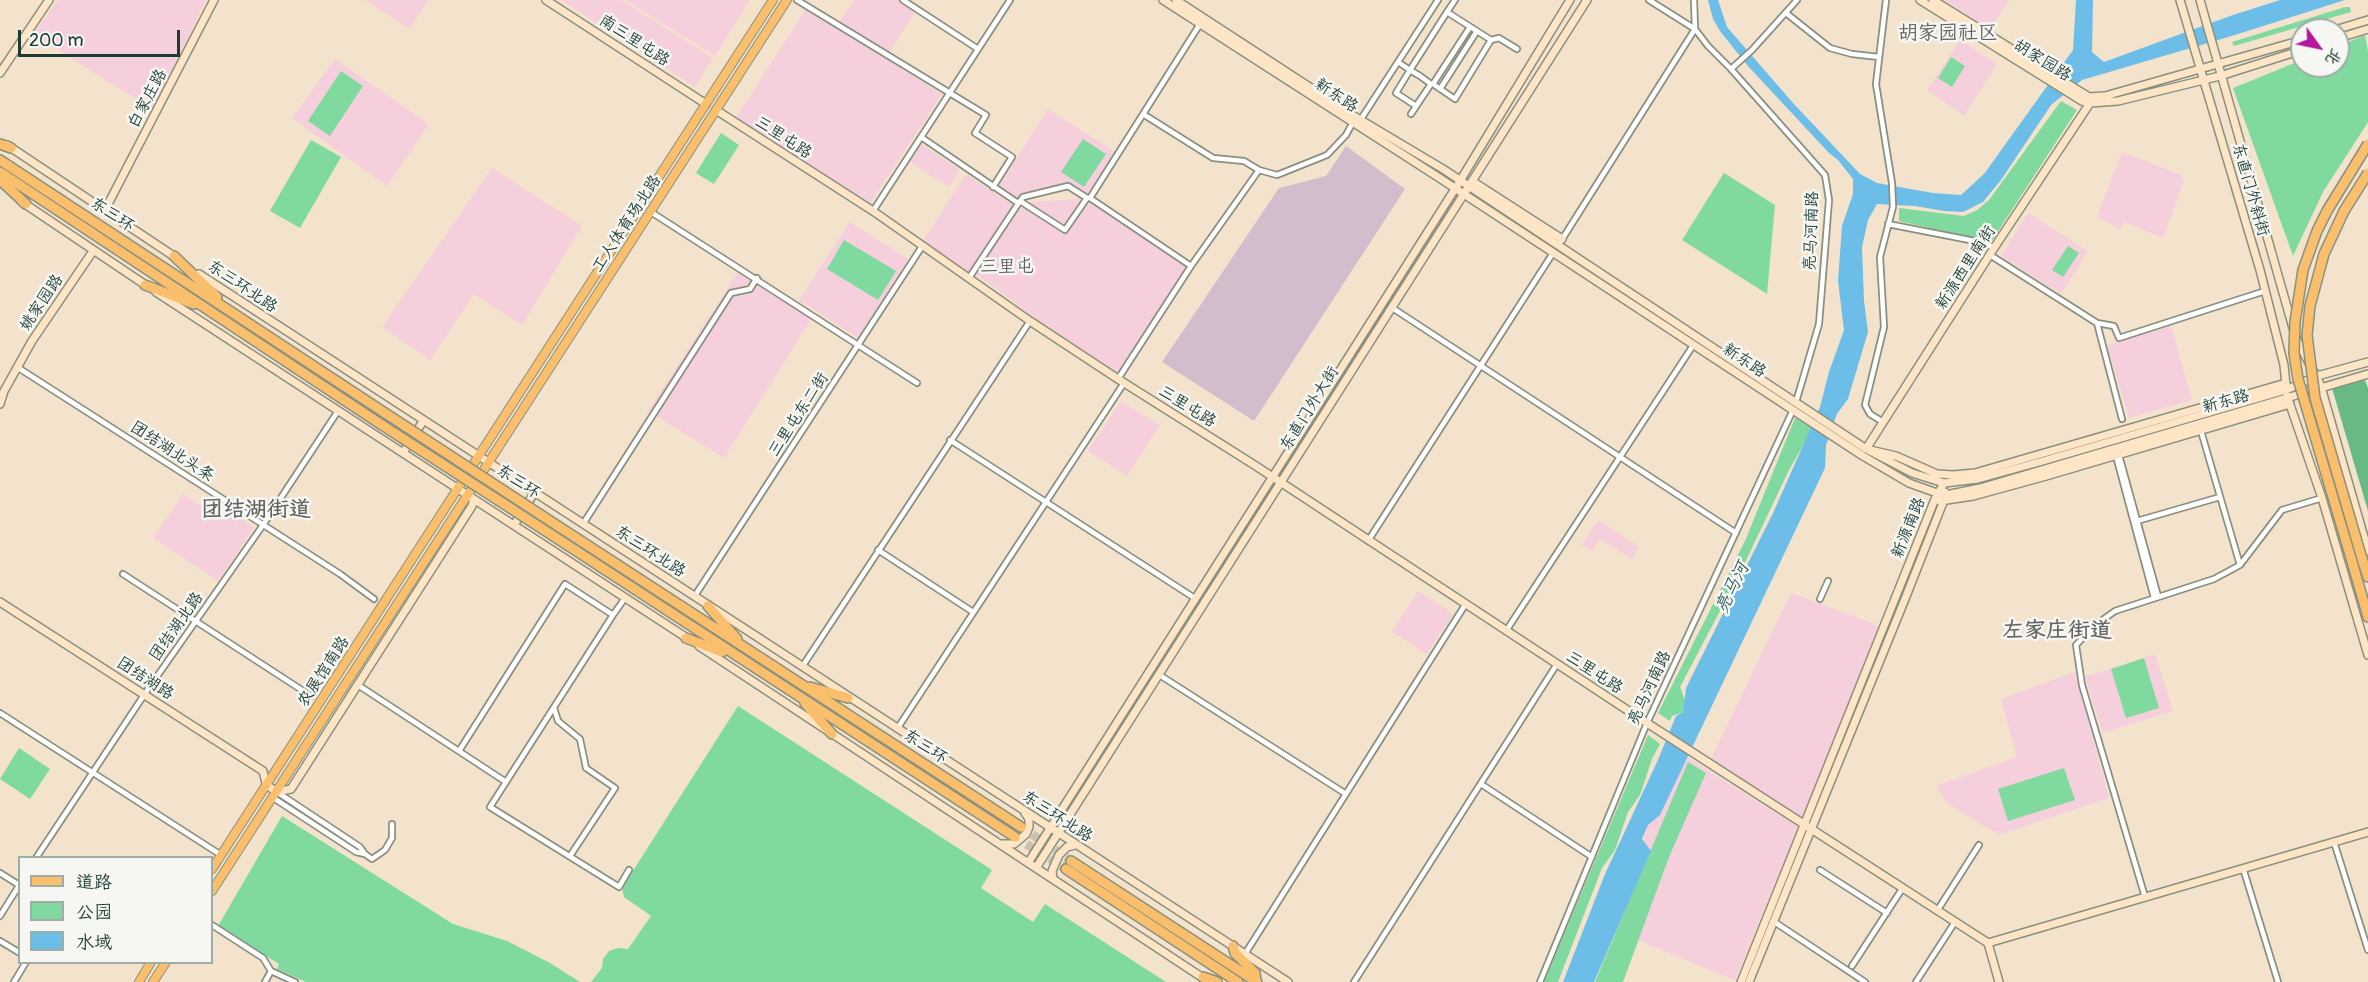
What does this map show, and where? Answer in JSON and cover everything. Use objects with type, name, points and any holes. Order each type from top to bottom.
[{"type":"highway","points":[[0,142],[11,147]]},
{"type":"highway","points":[[2368,144],[2316,231],[2303,270],[2295,322],[2294,353],[2298,379],[2368,617]]},
{"type":"highway","name":"东三环","points":[[0,160],[747,649],[798,689],[1015,837]]},
{"type":"highway","name":"东三环","points":[[0,172],[741,659],[798,689],[1021,827]]},
{"type":"highway","points":[[2368,173],[2344,211],[2324,254],[2310,306],[2307,335],[2315,398],[2368,577]]},
{"type":"highway","points":[[0,180],[26,204]]},
{"type":"highway","points":[[174,256],[234,314]]},
{"type":"highway","points":[[146,285],[211,311]]},
{"type":"highway","points":[[708,606],[747,649]]},
{"type":"highway","points":[[686,638],[741,659]]},
{"type":"highway","points":[[798,689],[832,734]]},
{"type":"highway","points":[[798,689],[848,698]]},
{"type":"highway","points":[[1238,982],[1068,865],[1257,982]]},
{"type":"highway","points":[[1233,946],[1235,953],[1255,974],[1257,982]]},
{"type":"highway","points":[[1207,980],[1217,982]]},
{"type":"main road","name":"工人体育场北路","points":[[457,488],[772,0]]},
{"type":"main road","name":"工人体育场北路","points":[[471,497],[489,463],[787,0]]},
{"type":"main road","name":"农展馆南路","points":[[213,867],[457,488]]},
{"type":"main road","name":"农展馆南路","points":[[213,889],[471,497]]},
{"type":"main road","points":[[139,982],[151,964]]},
{"type":"main road","points":[[153,982],[165,964]]},
{"type":"street","points":[[0,73],[49,0]]},
{"type":"street","name":"白家庄路","points":[[105,210],[214,0]]},
{"type":"street","name":"南三里屯路","points":[[546,0],[706,104]]},
{"type":"street","points":[[797,0],[986,115],[975,134],[1012,157],[993,187]]},
{"type":"street","points":[[903,0],[978,49]]},
{"type":"street","points":[[873,211],[1010,0]]},
{"type":"street","name":"新东路","points":[[1163,0],[1357,121],[1443,169],[1460,182]]},
{"type":"street","name":"新东路","points":[[1176,0],[1463,195],[1805,418],[1840,437],[1909,483],[1936,496],[1945,499],[2049,469],[2287,394]]},
{"type":"street","points":[[1143,114],[1213,158],[1244,161],[1259,171],[1277,175],[1327,155],[1346,135],[1438,0]]},
{"type":"street","points":[[1432,84],[1416,106],[1396,93],[1455,0]]},
{"type":"street","name":"东直门外大街","points":[[1028,863],[1460,182],[1570,0]]},
{"type":"street","name":"东直门外大街","points":[[1036,868],[1587,0]]},
{"type":"street","name":"亮马河南路","points":[[1648,0],[1695,29],[1825,175],[1829,200],[1819,324],[1796,402]]},
{"type":"street","points":[[1558,246],[1695,29],[1694,0]]},
{"type":"street","points":[[1731,69],[1752,50],[1797,0]]},
{"type":"street","points":[[1883,422],[1870,414],[1865,405],[1884,327],[1880,258],[1893,207],[1892,183],[1876,84],[1886,0]]},
{"type":"street","name":"胡家园路","points":[[1920,0],[2088,99]]},
{"type":"street","name":"胡家园路","points":[[1933,0],[2046,75]]},
{"type":"street","name":"东直门外斜街","points":[[2180,0],[2265,291],[2284,365],[2287,394],[2322,498],[2368,655]]},
{"type":"street","name":"东直门外斜街","points":[[2200,0],[2296,340],[2321,387],[2368,551]]},
{"type":"street","points":[[1447,12],[1491,40]]},
{"type":"street","points":[[1786,13],[1830,48],[1852,54],[1879,57]]},
{"type":"street","points":[[2350,25],[2368,20]]},
{"type":"street","points":[[921,137],[993,187],[1065,230],[1200,24]]},
{"type":"street","points":[[1411,114],[1470,27]]},
{"type":"street","points":[[2350,34],[2368,29]]},
{"type":"street","points":[[1440,89],[1477,31]]},
{"type":"street","points":[[1401,64],[1455,99],[1491,40],[1499,38],[1517,49]]},
{"type":"street","points":[[2088,99],[2217,66],[2290,44]]},
{"type":"street","points":[[2088,99],[2118,101],[2220,76],[2290,54]]},
{"type":"street","name":"新源西里南街","points":[[1866,448],[2088,99]]},
{"type":"street","name":"三里屯路","points":[[716,110],[873,211],[1030,321],[1121,381],[1988,943]]},
{"type":"street","name":"东三环北路","points":[[11,147],[174,256],[216,287],[1288,982]]},
{"type":"street","points":[[897,729],[1045,503],[1191,266],[1259,171]]},
{"type":"street","points":[[1460,182],[1470,184],[1562,239]]},
{"type":"street","name":"新东路","points":[[1470,184],[1558,246],[1796,402],[1840,437],[1912,473],[1944,483],[1978,479],[2368,374]]},
{"type":"street","points":[[969,278],[1023,197],[1068,186],[1191,266]]},
{"type":"street","points":[[0,187],[93,251],[1207,980]]},
{"type":"street","points":[[651,212],[757,278],[917,383]]},
{"type":"street","points":[[1888,224],[1985,243],[1992,251],[2097,323],[2114,326],[2119,338],[2265,291]]},
{"type":"street","name":"三里屯东二街","points":[[694,597],[923,245]]},
{"type":"street","name":"姚家园路","points":[[0,404],[2,391],[32,341],[93,251]]},
{"type":"street","points":[[1368,541],[1553,253]]},
{"type":"street","points":[[582,525],[731,292],[750,289],[757,278]]},
{"type":"street","points":[[1391,307],[1736,533]]},
{"type":"street","points":[[802,667],[1030,321]]},
{"type":"street","points":[[2097,323],[2122,418]]},
{"type":"street","points":[[1506,631],[1694,344]]},
{"type":"street","points":[[1945,499],[2028,481],[2201,431],[2287,394],[2316,376],[2368,362]]},
{"type":"street","name":"团结湖北头条","points":[[17,367],[340,574],[374,599]]},
{"type":"street","points":[[1866,448],[1896,456],[1937,474],[1975,473],[2287,394]]},
{"type":"street","name":"亮马河南路","points":[[1540,982],[1647,723],[1793,410]]},
{"type":"street","name":"团结湖北路","points":[[37,856],[144,694],[263,525],[339,411]]},
{"type":"street","points":[[403,453],[423,421]]},
{"type":"street","points":[[2201,431],[2240,565]]},
{"type":"street","points":[[950,440],[1196,599]]},
{"type":"street","points":[[2118,455],[2156,597]]},
{"type":"street","name":"新源南路","points":[[1749,982],[1936,496],[1944,483]]},
{"type":"street","name":"新源南路","points":[[1741,982],[1945,499],[1944,483]]},
{"type":"street","points":[[514,525],[534,493]]},
{"type":"street","name":"农展馆南路","points":[[274,794],[291,789],[472,506],[471,497]]},
{"type":"street","points":[[2136,521],[2220,497]]},
{"type":"street","points":[[2145,897],[2082,685],[2076,645],[2094,626],[2115,611],[2214,579],[2240,565],[2282,510],[2322,498]]},
{"type":"street","points":[[878,550],[973,612]]},
{"type":"street","points":[[123,574],[311,696]]},
{"type":"street","points":[[1820,598],[1828,581]]},
{"type":"street","points":[[459,751],[565,584],[613,615]]},
{"type":"street","points":[[625,598],[490,807],[619,886],[629,870]]},
{"type":"street","name":"团结湖路","points":[[0,602],[262,771],[266,784],[274,794]]},
{"type":"street","points":[[1245,954],[1466,605]]},
{"type":"street","points":[[1354,982],[1557,664]]},
{"type":"street","points":[[1158,674],[1346,794]]},
{"type":"street","points":[[358,685],[506,782]]},
{"type":"street","points":[[554,708],[558,721],[580,739],[586,768],[615,788],[570,856]]},
{"type":"street","points":[[0,713],[221,855]]},
{"type":"street","points":[[1481,784],[1592,857]]},
{"type":"street","points":[[274,794],[356,852],[372,859],[385,850],[392,838],[392,824]]},
{"type":"street","points":[[999,844],[1007,846],[1014,844],[1026,834],[1029,819],[1022,810]]},
{"type":"street","points":[[1999,982],[1988,943],[2368,832]]},
{"type":"street","points":[[2334,842],[2368,950]]},
{"type":"street","points":[[1053,879],[1052,871],[1059,855],[1067,847],[1075,845]]},
{"type":"street","points":[[1936,911],[1979,845]]},
{"type":"street","points":[[2243,868],[2278,982]]},
{"type":"street","points":[[1820,870],[1887,913]]},
{"type":"street","points":[[0,873],[18,883]]},
{"type":"street","points":[[0,916],[18,886]]},
{"type":"street","points":[[1852,966],[1902,889]]},
{"type":"street","points":[[1773,921],[1865,982]]},
{"type":"street","points":[[1916,982],[1954,922]]},
{"type":"street","points":[[213,926],[263,958],[271,971],[295,982]]},
{"type":"street","points":[[0,941],[18,952]]},
{"type":"street","points":[[14,982],[25,964]]},
{"type":"street","points":[[264,982],[271,971]]},
{"type":"shaded area","points":[[58,0],[206,0],[153,110],[33,34]]},
{"type":"shaded area","points":[[365,0],[428,0],[410,29]]},
{"type":"shaded area","points":[[561,0],[621,0],[713,58],[695,87]]},
{"type":"shaded area","points":[[625,0],[750,0],[715,56]]},
{"type":"shaded area","points":[[854,0],[899,0],[916,11],[889,53],[839,23]]},
{"type":"shaded area","points":[[1945,0],[2009,0],[1990,30]]},
{"type":"shaded area","points":[[806,9],[942,94],[869,205],[735,119]]},
{"type":"shaded area","points":[[1960,40],[1997,64],[1964,116],[1927,90]]},
{"type":"shaded area","points":[[335,59],[429,124],[387,186],[292,118]]},
{"type":"shaded area","points":[[1048,109],[1115,152],[1087,195],[1068,184],[1024,196],[1021,194],[1018,199],[999,186]]},
{"type":"shaded area","points":[[921,144],[960,170],[949,187],[909,161]]},
{"type":"shaded area","points":[[1346,146],[1405,189],[1254,421],[1162,362],[1279,188],[1326,176]]},
{"type":"shaded area","points":[[2122,152],[2182,175],[2183,183],[2163,238],[2124,222],[2120,229],[2097,217]]},
{"type":"shaded area","points":[[492,168],[582,226],[522,325],[474,294],[430,360],[382,327]]},
{"type":"shaded area","points":[[966,174],[1014,206],[969,272],[923,241]]},
{"type":"shaded area","points":[[1087,198],[1191,266],[1118,379],[976,274],[1024,203]]},
{"type":"shaded area","points":[[2028,213],[2088,251],[2061,294],[2001,256]]},
{"type":"shaded area","points":[[850,222],[908,259],[858,338],[799,300]]},
{"type":"shaded area","points":[[739,271],[812,318],[724,458],[648,411]]},
{"type":"shaded area","points":[[2171,326],[2192,400],[2129,418],[2107,345]]},
{"type":"shaded area","points":[[1121,401],[1160,425],[1127,476],[1088,451]]},
{"type":"shaded area","points":[[183,494],[223,521],[230,511],[254,527],[218,581],[153,538]]},
{"type":"shaded area","points":[[1598,520],[1639,547],[1632,559],[1600,539],[1592,551],[1582,545]]},
{"type":"shaded area","points":[[1418,591],[1453,614],[1427,654],[1392,632]]},
{"type":"shaded area","points":[[1791,593],[1879,626],[1802,820],[1711,759]]},
{"type":"shaded area","points":[[2155,654],[2173,711],[2103,733],[2085,677]]},
{"type":"shaded area","points":[[2075,672],[2109,798],[1999,835],[1947,803],[1936,786],[2017,757],[2001,699]]},
{"type":"shaded area","points":[[1687,757],[1798,827],[1735,980],[1616,931],[1648,825],[1660,815]]},
{"type":"green space","points":[[2350,7],[2351,12],[2330,18],[2309,18]]},
{"type":"green space","points":[[2290,24],[2290,30],[2234,46],[2232,42]]},
{"type":"green space","points":[[2365,35],[2368,52],[2368,122],[2323,192],[2293,256],[2233,88],[2290,65],[2290,78],[2350,78],[2350,41]]},
{"type":"green space","points":[[1951,57],[1965,66],[1952,87],[1938,78]]},
{"type":"green space","points":[[341,71],[363,86],[330,136],[308,121]]},
{"type":"green space","points":[[2061,101],[2077,110],[1991,242],[1899,221],[1899,208],[1964,216],[1977,210],[1989,200]]},
{"type":"green space","points":[[721,133],[739,145],[714,184],[696,173]]},
{"type":"green space","points":[[1083,139],[1106,154],[1084,187],[1061,172]]},
{"type":"green space","points":[[311,140],[341,157],[300,228],[270,211]]},
{"type":"green space","points":[[1724,173],[1775,205],[1767,294],[1682,240]]},
{"type":"green space","points":[[844,240],[896,271],[878,300],[827,269]]},
{"type":"green space","points":[[2068,246],[2079,253],[2063,277],[2052,270]]},
{"type":"green space","points":[[2365,380],[2368,388],[2368,511],[2332,388]]},
{"type":"green space","points":[[1795,418],[1813,428],[1789,470],[1741,571],[1680,687],[1685,700],[1683,712],[1672,716],[1670,721],[1658,713],[1745,541]]},
{"type":"green space","points":[[2144,658],[2159,708],[2126,718],[2111,669]]},
{"type":"green space","points":[[738,706],[992,870],[981,888],[1033,922],[1045,904],[1166,982],[591,982],[602,968],[603,959],[609,951],[618,948],[628,949],[651,916],[624,897],[622,888]]},
{"type":"green space","points":[[1648,735],[1660,744],[1652,759],[1640,795],[1628,812],[1615,850],[1602,868],[1558,982],[1544,982]]},
{"type":"green space","points":[[19,748],[50,769],[30,799],[0,779]]},
{"type":"green space","points":[[1688,762],[1706,773],[1669,857],[1623,982],[1595,982]]},
{"type":"green space","points":[[2064,768],[2075,800],[2008,821],[1998,789]]},
{"type":"green space","points":[[282,816],[453,924],[507,941],[550,963],[580,982],[306,982],[277,969],[279,964],[218,926]]},
{"type":"water","points":[[1708,0],[1718,0],[1727,27],[1793,103],[1860,174],[1877,183],[1933,193],[1961,195],[1984,174],[2073,50],[2076,0],[2093,0],[2092,52],[2104,62],[2280,0],[2345,0],[2082,80],[2051,105],[2001,180],[1983,202],[1963,212],[1877,204],[1868,220],[1862,247],[1864,301],[1868,332],[1848,399],[1837,414],[1826,445],[1825,468],[1660,815],[1648,825],[1642,839],[1651,851],[1594,982],[1563,982],[1605,874],[1676,716],[1683,712],[1686,688],[1774,511],[1820,407],[1829,372],[1844,330],[1838,281],[1842,226],[1853,194],[1853,179],[1838,160],[1747,65],[1720,31],[1713,19]]},
{"type":"tunnel","points":[[1021,827],[1071,861]]},
{"type":"tunnel","points":[[1015,837],[1066,869]]},
{"type":"district","name":"胡家园社区","points":[[1948,34]]},
{"type":"district","name":"三里屯","points":[[1007,267]]},
{"type":"district","name":"团结湖街道","points":[[256,510]]},
{"type":"district","name":"左家庄街道","points":[[2057,631]]},
{"type":"water label","name":"亮马河","points":[[1733,588]]}]
